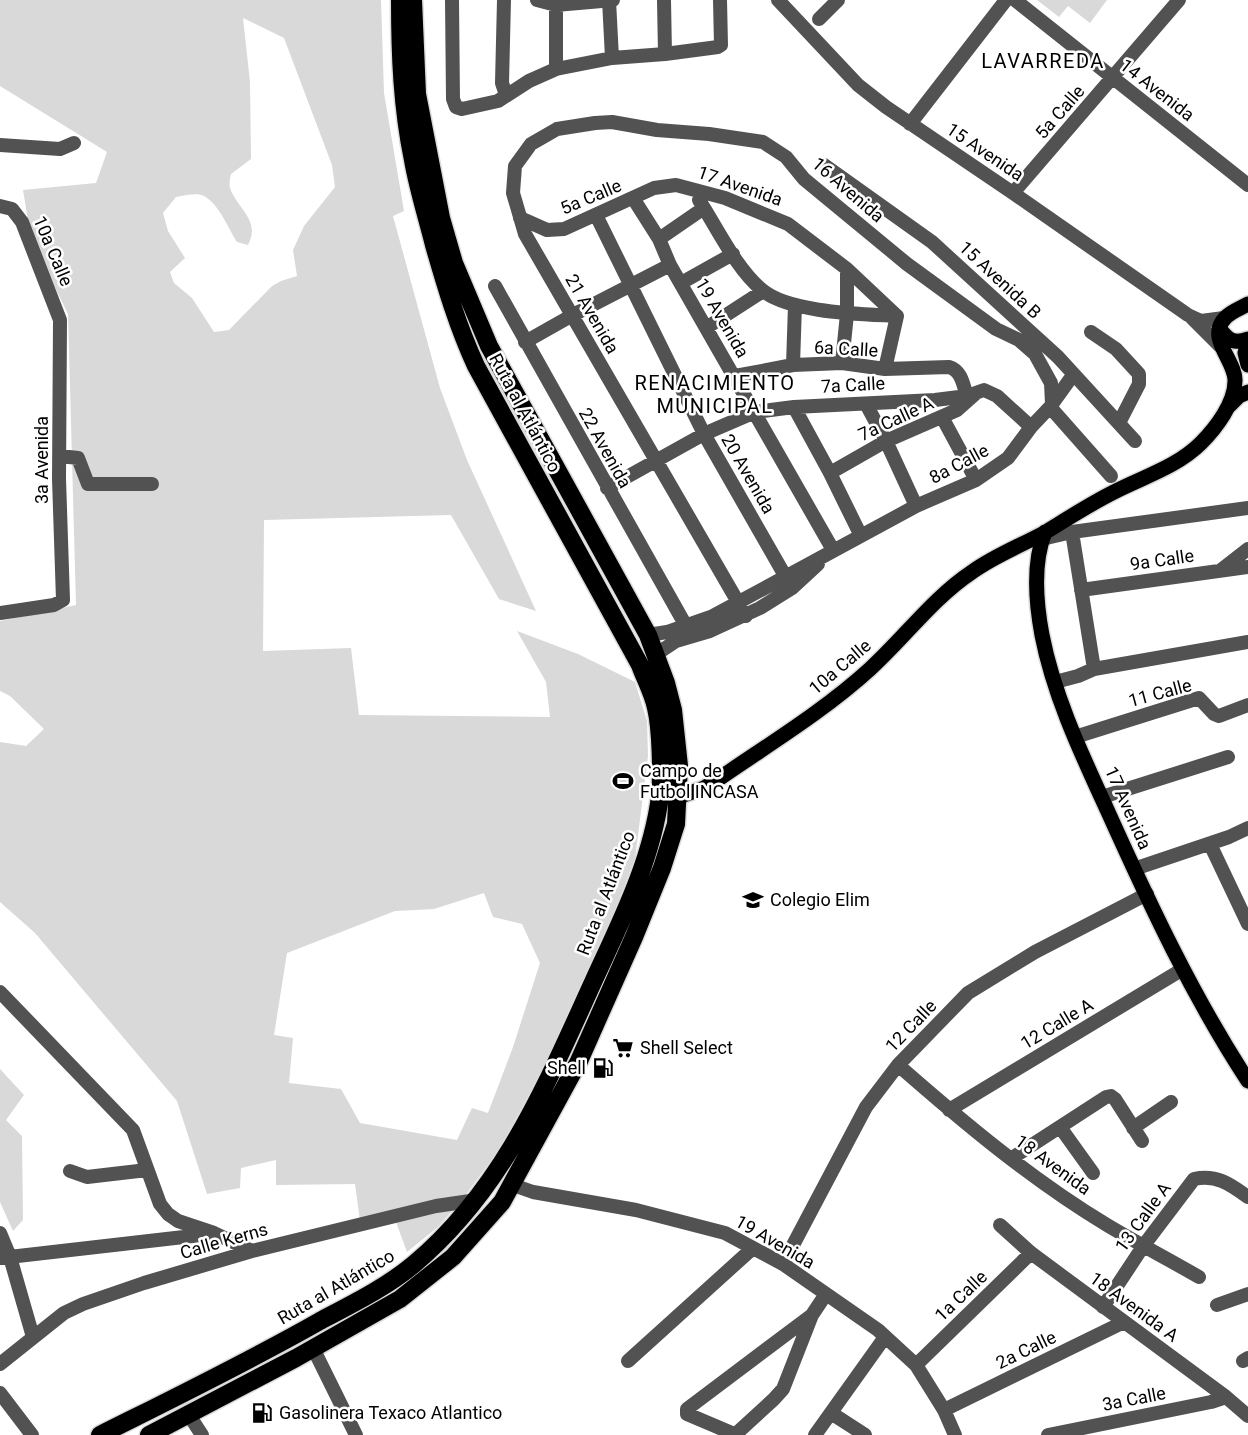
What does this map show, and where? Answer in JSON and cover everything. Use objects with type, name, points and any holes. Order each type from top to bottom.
[{"type":"highway","points":[[388,0],[388,51],[401,155],[413,212],[422,236],[437,255]]},
{"type":"highway","name":"Ruta al Atlántico","points":[[100,1435],[293,1337],[387,1284],[411,1267],[437,1243],[477,1200],[519,1135],[550,1076],[617,930],[644,862],[657,813],[661,769],[656,708],[640,665],[476,366],[461,333],[437,255],[413,160],[400,56],[400,0]]},
{"type":"highway","name":"Ruta al Atlántico","points":[[148,1435],[189,1415],[400,1299],[453,1257],[488,1219],[513,1185],[579,1061],[662,868],[676,824],[679,766],[673,710],[666,683],[648,635],[489,346],[454,263],[441,218],[417,94],[413,0]]},
{"type":"highway","points":[[425,0],[425,62],[440,164],[457,246],[454,263]]},
{"type":"main road","points":[[1229,406],[1236,382],[1231,365],[1220,345],[1222,324],[1248,304]]},
{"type":"main road","points":[[1222,324],[1226,338],[1233,342],[1248,341],[1245,353],[1248,365]]},
{"type":"main road","points":[[1044,536],[1096,501],[1185,456],[1201,443],[1229,406],[1239,396],[1248,392]]},
{"type":"main road","name":"10a Calle","points":[[678,797],[704,788],[819,711],[868,671],[969,574],[1012,549],[1044,536]]},
{"type":"main road","name":"17 Avenida","points":[[1044,536],[1038,563],[1038,598],[1042,635],[1053,677],[1075,737],[1134,869],[1183,969],[1224,1044],[1248,1081]]},
{"type":"main road","points":[[1012,549],[1026,554],[1038,563]]},
{"type":"street","points":[[452,0],[453,99],[456,106],[462,109],[498,101],[529,81],[556,69],[612,58],[665,54],[720,46],[720,0]]},
{"type":"street","points":[[504,0],[502,83],[506,95]]},
{"type":"street","points":[[537,0],[556,5],[611,0],[612,58]]},
{"type":"street","points":[[664,0],[665,54]]},
{"type":"street","name":"15 Avenida","points":[[778,0],[858,85],[909,124],[1013,193],[1188,315],[1220,345]]},
{"type":"street","points":[[819,19],[838,0]]},
{"type":"street","points":[[909,124],[1006,0]]},
{"type":"street","name":"14 Avenida","points":[[1015,0],[1248,185]]},
{"type":"street","name":"5a Calle","points":[[1013,193],[1179,0]]},
{"type":"street","points":[[556,5],[556,69]]},
{"type":"street","name":"16 Avenida","points":[[557,129],[612,122],[657,130],[709,134],[764,142],[786,157],[804,179],[907,264],[996,329],[1018,340],[1035,354],[1051,383],[1051,406]]},
{"type":"street","name":"21 Avenida","points":[[557,129],[531,144],[515,166],[513,193],[525,234],[742,610]]},
{"type":"street","points":[[0,145],[60,149],[74,142]]},
{"type":"street","name":"15 Avenida B","points":[[824,165],[932,242],[1058,357],[1135,441]]},
{"type":"street","name":"5a Calle","points":[[520,218],[547,230],[564,229],[654,188],[676,185]]},
{"type":"street","name":"17 Avenida","points":[[676,185],[725,198],[788,224],[847,269],[897,316]]},
{"type":"street","points":[[693,191],[733,254],[764,291],[795,305],[847,314],[897,316],[885,369]]},
{"type":"street","name":"19 Avenida","points":[[633,198],[833,550]]},
{"type":"street","name":"10a Calle","points":[[0,206],[12,209],[22,222],[60,320]]},
{"type":"street","points":[[658,239],[704,208]]},
{"type":"street","name":"20 Avenida","points":[[596,215],[704,434],[789,582]]},
{"type":"street","points":[[681,283],[733,254]]},
{"type":"street","points":[[525,342],[631,283],[670,265]]},
{"type":"street","points":[[842,363],[847,314],[847,269]]},
{"type":"street","name":"22 Avenida","points":[[495,286],[607,488],[687,626]]},
{"type":"street","points":[[706,328],[764,291]]},
{"type":"street","points":[[793,365],[795,305]]},
{"type":"street","name":"15 Avenida","points":[[1188,315],[1201,321],[1222,324]]},
{"type":"street","name":"3a Avenida","points":[[0,613],[54,605],[63,600],[60,320]]},
{"type":"street","points":[[1091,332],[1116,349],[1139,374],[1139,384],[1119,423]]},
{"type":"street","name":"6a Calle","points":[[735,376],[793,365],[842,363],[885,369],[949,367],[960,374],[971,395]]},
{"type":"street","name":"8a Calle","points":[[655,655],[676,642],[710,632],[789,582],[833,550],[916,506],[976,480],[1008,458],[1073,375]]},
{"type":"street","points":[[971,395],[984,390],[991,392],[1031,427]]},
{"type":"street","name":"7a Calle","points":[[607,488],[704,434],[755,412],[794,407],[866,404],[971,395]]},
{"type":"street","name":"7a Calle A","points":[[830,472],[886,441],[964,406],[971,395]]},
{"type":"street","points":[[866,404],[916,506]]},
{"type":"street","points":[[1051,406],[1111,476]]},
{"type":"street","points":[[794,407],[830,472],[861,536]]},
{"type":"street","points":[[942,417],[976,480]]},
{"type":"street","points":[[60,456],[78,458],[88,484],[152,484]]},
{"type":"street","points":[[1044,536],[1248,508]]},
{"type":"street","points":[[1068,533],[1081,590],[1091,669]]},
{"type":"street","points":[[1221,570],[1248,549]]},
{"type":"street","name":"9a Calle","points":[[1081,590],[1248,567]]},
{"type":"street","name":"8a Calle","points":[[648,635],[667,632],[742,610]]},
{"type":"street","points":[[1053,677],[1077,667],[1091,669],[1248,642]]},
{"type":"street","name":"11 Calle","points":[[1075,737],[1199,698],[1214,714],[1219,716],[1248,705]]},
{"type":"street","points":[[1102,797],[1228,757]]},
{"type":"street","points":[[1134,869],[1210,844],[1248,828]]},
{"type":"street","points":[[1210,844],[1248,924]]},
{"type":"street","name":"12 Calle","points":[[783,1264],[866,1107],[898,1065],[968,993],[1035,952],[1147,894]]},
{"type":"street","name":"12 Calle A","points":[[949,1110],[1183,969]]},
{"type":"street","points":[[0,992],[133,1130],[160,1204],[168,1214],[178,1221],[214,1233],[252,1251]]},
{"type":"street","name":"18 Avenida","points":[[898,1065],[949,1110],[1073,1203],[1199,1277]]},
{"type":"street","points":[[1012,1158],[1106,1097],[1111,1096],[1142,1141]]},
{"type":"street","points":[[1133,1128],[1171,1102]]},
{"type":"street","points":[[1060,1127],[1093,1173]]},
{"type":"street","points":[[70,1171],[87,1177],[147,1170]]},
{"type":"street","name":"13 Calle A","points":[[1103,1307],[1144,1245],[1194,1179],[1206,1176],[1220,1179],[1247,1194]]},
{"type":"street","name":"19 Avenida","points":[[513,1185],[533,1192],[636,1210],[725,1233],[783,1264],[878,1330],[916,1365],[944,1410],[955,1435]]},
{"type":"street","name":"Calle Kerns","points":[[0,1364],[64,1313],[144,1283],[252,1251],[436,1206],[477,1200]]},
{"type":"street","name":"18 Avenida A","points":[[1000,1225],[1031,1253],[1227,1397],[1248,1416]]},
{"type":"street","points":[[0,1233],[5,1257],[33,1336]]},
{"type":"street","points":[[5,1257],[214,1233]]},
{"type":"street","points":[[628,1361],[753,1248]]},
{"type":"street","name":"1a Calle","points":[[916,1365],[1031,1253]]},
{"type":"street","points":[[812,1315],[686,1411],[687,1414],[734,1434],[783,1389],[812,1315],[826,1294]]},
{"type":"street","points":[[1217,1305],[1248,1294]]},
{"type":"street","name":"2a Calle","points":[[944,1410],[1124,1322]]},
{"type":"street","points":[[815,1435],[885,1337]]},
{"type":"street","points":[[313,1348],[356,1435]]},
{"type":"street","points":[[0,1393],[32,1435]]},
{"type":"street","name":"3a Calle","points":[[1048,1435],[1227,1397]]},
{"type":"street","points":[[831,1413],[865,1435]]},
{"type":"street","points":[[189,1415],[202,1435]]},
{"type":"shaded area","points":[[0,0],[381,0],[384,93],[404,211],[393,216],[440,388],[467,460],[536,611],[499,599],[451,515],[264,520],[263,651],[351,648],[359,715],[550,717],[546,682],[517,631],[578,654],[635,682],[647,721],[648,756],[635,859],[593,966],[548,1060],[498,1151],[464,1197],[438,1227],[407,1252],[393,1214],[360,1221],[355,1184],[276,1185],[276,1160],[241,1168],[240,1188],[207,1194],[177,1101],[35,933],[0,902],[0,742],[26,746],[44,729],[10,696],[0,691],[0,621],[76,605],[68,314],[31,239],[23,190],[96,183],[107,152],[0,86]],"holes":[[[243,18],[284,38],[332,165],[335,187],[304,226],[293,250],[297,276],[272,286],[229,330],[214,332],[192,298],[174,283],[170,272],[185,258],[168,231],[163,213],[176,197],[194,194],[204,196],[219,210],[237,242],[248,245],[252,229],[250,222],[230,188],[231,174],[251,159],[250,82]],[[484,893],[493,917],[522,924],[540,963],[513,1047],[488,1113],[472,1108],[457,1140],[360,1123],[341,1089],[289,1083],[293,1038],[274,1035],[287,953],[395,911],[434,909]]]},
{"type":"shaded area","name":"LAVARREDA","points":[[1037,0],[1107,0],[1090,23],[1068,6],[1059,17]]},
{"type":"shaded area","points":[[0,1069],[24,1095],[6,1120],[22,1136],[23,1220],[13,1231],[0,1202]]},
{"type":"place","name":"Campo de Futbol INCASA","points":[[623,781]]},
{"type":"place","name":"Colegio Elim","points":[[753,900]]},
{"type":"place","name":"Shell Select","points":[[623,1048]]},
{"type":"place","name":"Shell","points":[[603,1068]]},
{"type":"place","name":"Gasolinera Texaco Atlantico","points":[[262,1413]]},
{"type":"district","name":"LAVARREDA","points":[[1043,61]]},
{"type":"district","name":"RENACIMIENTO MUNICIPAL","points":[[715,394]]}]
